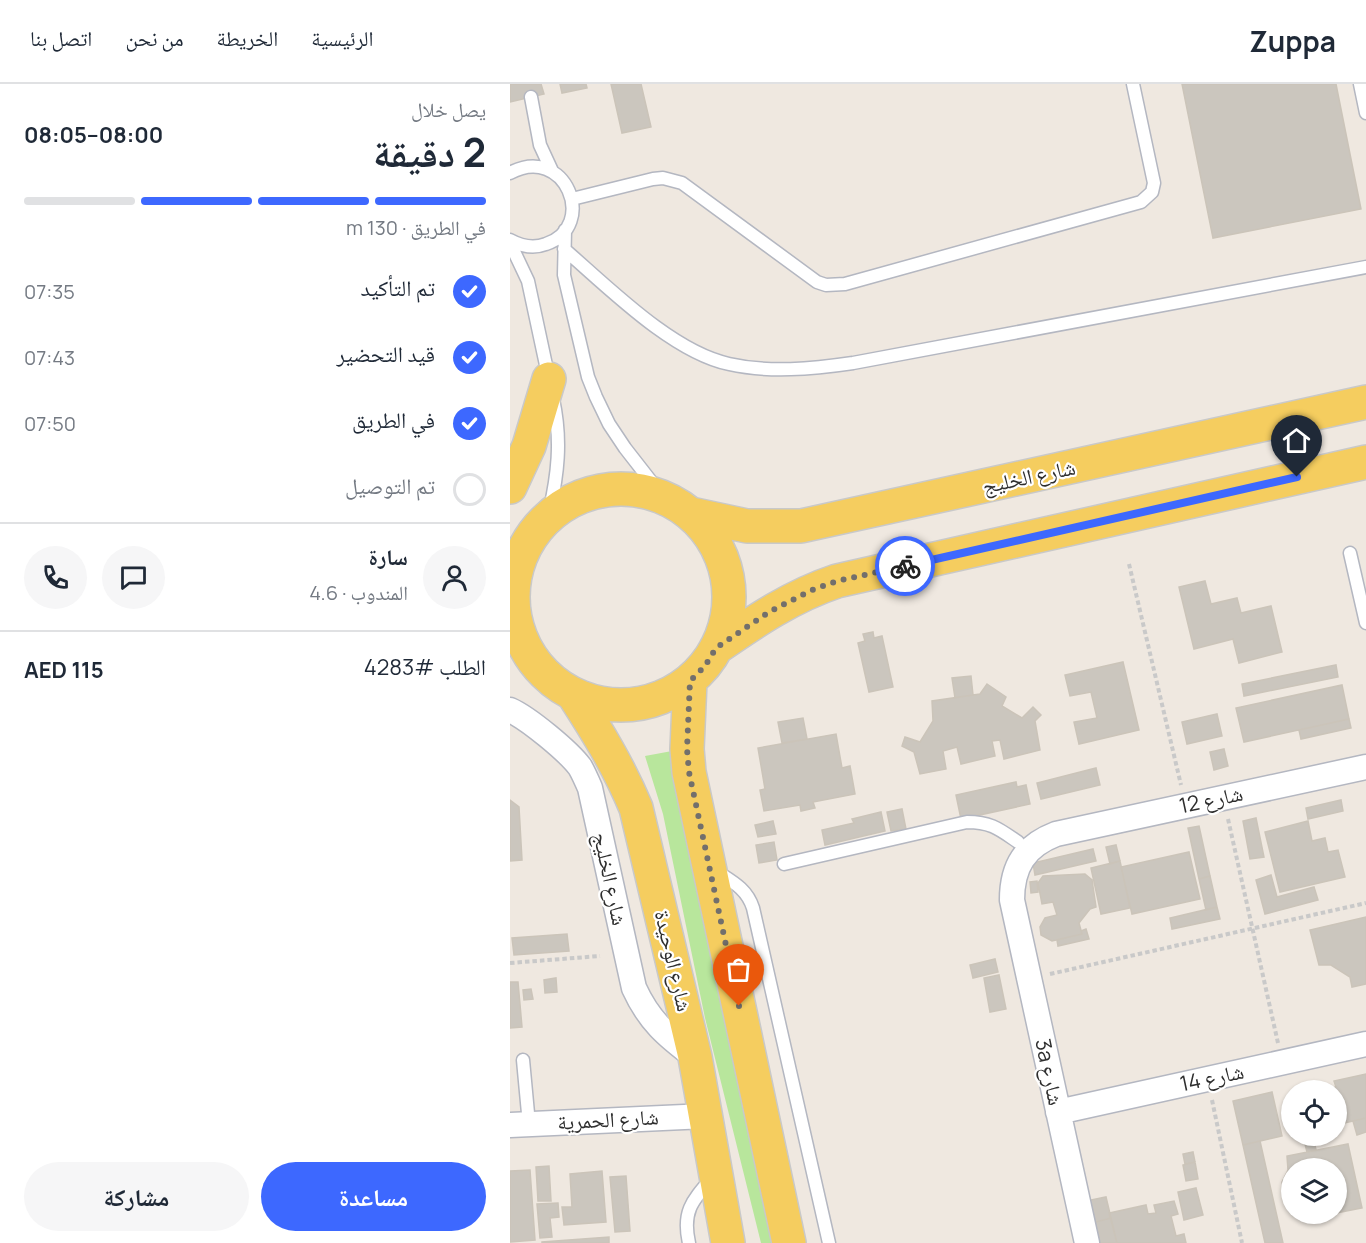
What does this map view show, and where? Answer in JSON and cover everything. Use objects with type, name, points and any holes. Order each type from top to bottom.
[{"type":"main road","points":[[510,487],[529,446],[549,379]]},
{"type":"main road","name":"شارع الخليج","points":[[529,534],[573,499],[603,490],[634,489],[677,506],[747,526],[801,526],[1366,402]]},
{"type":"main road","points":[[716,648],[769,612],[812,590],[837,581],[1366,462]]},
{"type":"main road","points":[[529,534],[516,567],[513,599],[521,657],[573,693],[590,700],[625,705],[659,698],[690,681],[705,666],[725,629],[729,608],[727,577],[717,547],[705,529],[677,506]]},
{"type":"main road","points":[[690,681],[687,749],[689,772],[789,1243]]},
{"type":"main road","name":"شارع الوحيدة","points":[[573,693],[612,754],[636,808],[695,1057],[728,1243]]},
{"type":"street","name":"شارع الخليج","points":[[510,710],[568,754],[581,769],[590,788],[634,988],[640,1002],[657,1026],[695,1057]]},
{"type":"street","name":"شارع 12","points":[[1012,900],[1012,886],[1022,858],[1043,839],[1056,834],[1366,767]]},
{"type":"street","name":"شارع 12","points":[[1018,842],[1036,833],[1056,834]]},
{"type":"street","points":[[1012,900],[1007,891],[1004,870],[1006,860],[1018,842]]},
{"type":"street","name":"3a شارع","points":[[1012,900],[1087,1243]]},
{"type":"street","name":"شارع 14","points":[[1058,1112],[1366,1044]]},
{"type":"street","name":"شارع الحمرية","points":[[519,1124],[706,1116]]},
{"type":"lane","points":[[572,199],[653,179],[673,180],[682,183],[807,276],[826,285],[845,284],[1141,202],[1152,192],[1154,174],[1133,84]]},
{"type":"lane","points":[[1360,84],[1366,113]]},
{"type":"lane","points":[[531,97],[540,146],[552,171]]},
{"type":"lane","points":[[510,173],[531,166],[552,171],[561,178],[572,199],[571,220],[565,230],[549,243],[538,247],[528,247],[510,241]]},
{"type":"lane","points":[[565,230],[564,275],[588,377],[596,397],[609,424],[625,448],[677,506]]},
{"type":"lane","points":[[510,241],[528,281],[556,416],[559,453],[558,472],[529,534]]},
{"type":"lane","points":[[564,249],[647,320],[681,344],[728,364],[783,369],[818,368],[852,363],[1366,267]]},
{"type":"lane","points":[[1350,553],[1366,623]]},
{"type":"lane","points":[[784,864],[967,822],[987,823],[995,826],[1018,842]]},
{"type":"lane","points":[[708,866],[743,888],[750,898],[829,1243]]},
{"type":"lane","points":[[519,1124],[523,1060]]},
{"type":"lane","points":[[689,1243],[686,1226],[690,1207],[694,1198],[716,1174]]},
{"type":"path","points":[[1129,564],[1186,806]]},
{"type":"path","points":[[1223,798],[1282,1063]]},
{"type":"path","points":[[1029,978],[1366,903]]},
{"type":"path","points":[[510,963],[600,956]]},
{"type":"path","points":[[1208,1079],[1242,1243]]},
{"type":"green space","points":[[672,751],[773,1243],[761,1243],[705,1018],[663,814],[645,756]]},
{"type":"building","points":[[510,84],[541,84],[544,94],[510,102]]},
{"type":"building","points":[[560,84],[586,84],[587,88],[562,93]]},
{"type":"building","points":[[611,84],[641,84],[651,127],[622,133]]},
{"type":"building","points":[[1182,84],[1336,84],[1361,209],[1213,238]]},
{"type":"building","points":[[1205,581],[1211,604],[1237,598],[1241,613],[1271,606],[1282,652],[1239,663],[1233,639],[1194,649],[1179,587]]},
{"type":"building","points":[[873,632],[874,638],[882,636],[893,687],[869,692],[858,643],[865,641],[863,634]]},
{"type":"building","points":[[1123,662],[1139,730],[1079,744],[1074,722],[1097,718],[1091,692],[1070,696],[1065,675]]},
{"type":"building","points":[[1336,665],[1338,677],[1244,696],[1242,684]]},
{"type":"building","points":[[971,676],[973,695],[955,698],[952,678]]},
{"type":"building","points":[[987,684],[1006,697],[1002,706],[1022,718],[1033,707],[1041,715],[1035,721],[1040,750],[1004,759],[1000,740],[992,741],[995,756],[961,764],[957,747],[943,751],[946,769],[920,774],[914,752],[902,746],[905,737],[920,742],[933,721],[932,701],[980,694]]},
{"type":"building","points":[[1342,685],[1349,719],[1244,742],[1236,708]]},
{"type":"building","points":[[1217,714],[1222,736],[1187,744],[1182,722]]},
{"type":"building","points":[[803,718],[807,739],[782,743],[778,722]]},
{"type":"building","points":[[1349,719],[1351,728],[1301,739],[1299,730]]},
{"type":"building","points":[[836,734],[842,768],[850,766],[855,794],[813,802],[815,808],[801,811],[800,805],[764,811],[760,790],[765,789],[758,748]]},
{"type":"building","points":[[1224,749],[1228,766],[1214,770],[1210,752]]},
{"type":"building","points":[[1096,768],[1100,785],[1041,799],[1037,783]]},
{"type":"building","points":[[1016,782],[1017,787],[1026,785],[1030,804],[961,819],[956,795]]},
{"type":"building","points":[[510,800],[519,807],[522,860],[510,861]]},
{"type":"building","points":[[1341,800],[1343,811],[1308,819],[1306,808]]},
{"type":"building","points":[[902,809],[906,829],[891,831],[887,812]]},
{"type":"building","points":[[881,812],[885,831],[825,845],[822,830],[854,823],[852,819]]},
{"type":"building","points":[[1256,818],[1264,857],[1250,859],[1243,821]]},
{"type":"building","points":[[773,821],[776,834],[758,837],[755,825]]},
{"type":"building","points":[[1308,821],[1312,841],[1325,838],[1328,852],[1338,850],[1345,877],[1280,892],[1265,832]]},
{"type":"building","points":[[1199,826],[1210,876],[1199,879],[1188,828]]},
{"type":"building","points":[[774,842],[777,860],[759,863],[756,845]]},
{"type":"building","points":[[1116,845],[1120,861],[1110,864],[1106,847]]},
{"type":"building","points":[[1093,849],[1096,861],[1035,875],[1033,863]]},
{"type":"building","points":[[1189,852],[1200,899],[1132,914],[1121,867]]},
{"type":"building","points":[[1120,861],[1130,908],[1101,914],[1091,868]]},
{"type":"building","points":[[1085,874],[1092,880],[1096,907],[1090,909],[1079,923],[1082,934],[1052,941],[1041,935],[1040,927],[1045,918],[1057,915],[1053,902],[1042,904],[1038,883],[1043,876]]},
{"type":"building","points":[[1271,875],[1277,897],[1314,887],[1318,900],[1265,914],[1256,880]]},
{"type":"building","points":[[1210,876],[1217,907],[1206,910],[1199,879]]},
{"type":"building","points":[[1037,881],[1038,892],[1031,893],[1030,882]]},
{"type":"building","points":[[1217,907],[1220,919],[1172,929],[1170,918]]},
{"type":"building","points":[[1366,917],[1366,984],[1352,987],[1350,977],[1331,965],[1319,965],[1310,930]]},
{"type":"building","points":[[1086,929],[1089,939],[1058,946],[1057,940],[1082,934],[1081,931]]},
{"type":"building","points":[[567,934],[569,951],[514,955],[512,938]]},
{"type":"building","points":[[995,959],[998,972],[973,978],[970,965]]},
{"type":"building","points":[[999,975],[1006,1009],[990,1012],[984,978]]},
{"type":"building","points":[[556,978],[557,992],[545,993],[544,980]]},
{"type":"building","points":[[510,982],[518,982],[522,1027],[510,1028]]},
{"type":"building","points":[[531,989],[533,999],[524,1000],[523,990]]},
{"type":"building","points":[[1366,1074],[1366,1118],[1347,1122],[1347,1080],[1339,1080]]},
{"type":"building","points":[[1272,1092],[1281,1136],[1243,1145],[1233,1101]]},
{"type":"building","points":[[1366,1118],[1366,1132],[1357,1135],[1353,1121]]},
{"type":"building","points":[[1260,1141],[1283,1243],[1265,1243],[1243,1145]]},
{"type":"building","points":[[1347,1144],[1362,1208],[1347,1211],[1347,1158],[1287,1158],[1287,1156]]},
{"type":"building","points":[[1306,1146],[1315,1146],[1316,1150],[1307,1152]]},
{"type":"building","points":[[1193,1152],[1195,1162],[1185,1164],[1183,1154]]},
{"type":"building","points":[[1195,1162],[1198,1179],[1186,1181],[1183,1165]]},
{"type":"building","points":[[549,1166],[551,1201],[538,1201],[536,1167]]},
{"type":"building","points":[[530,1170],[535,1240],[510,1242],[510,1171]]},
{"type":"building","points":[[602,1171],[606,1222],[564,1225],[562,1207],[572,1207],[570,1174]]},
{"type":"building","points":[[626,1176],[630,1231],[615,1232],[610,1177]]},
{"type":"building","points":[[1196,1188],[1203,1215],[1184,1220],[1178,1192]]},
{"type":"building","points":[[1106,1197],[1111,1218],[1092,1223],[1086,1201]]},
{"type":"building","points":[[1174,1201],[1178,1214],[1171,1216],[1176,1236],[1184,1234],[1186,1243],[1117,1243],[1109,1213],[1146,1205],[1148,1214],[1156,1213],[1154,1205]]},
{"type":"building","points":[[558,1203],[559,1217],[550,1218],[552,1237],[540,1238],[537,1204]]},
{"type":"building","points":[[1111,1218],[1117,1243],[1096,1243],[1092,1223]]},
{"type":"building","points":[[609,1237],[609,1243],[542,1243],[542,1242]]},
{"type":"way so far","points":[[739,1006],[689,772],[687,749],[690,681],[705,666],[716,648],[769,612],[812,590],[837,581],[905,566]]},
{"type":"route","points":[[905,566],[1297,477]]}]
